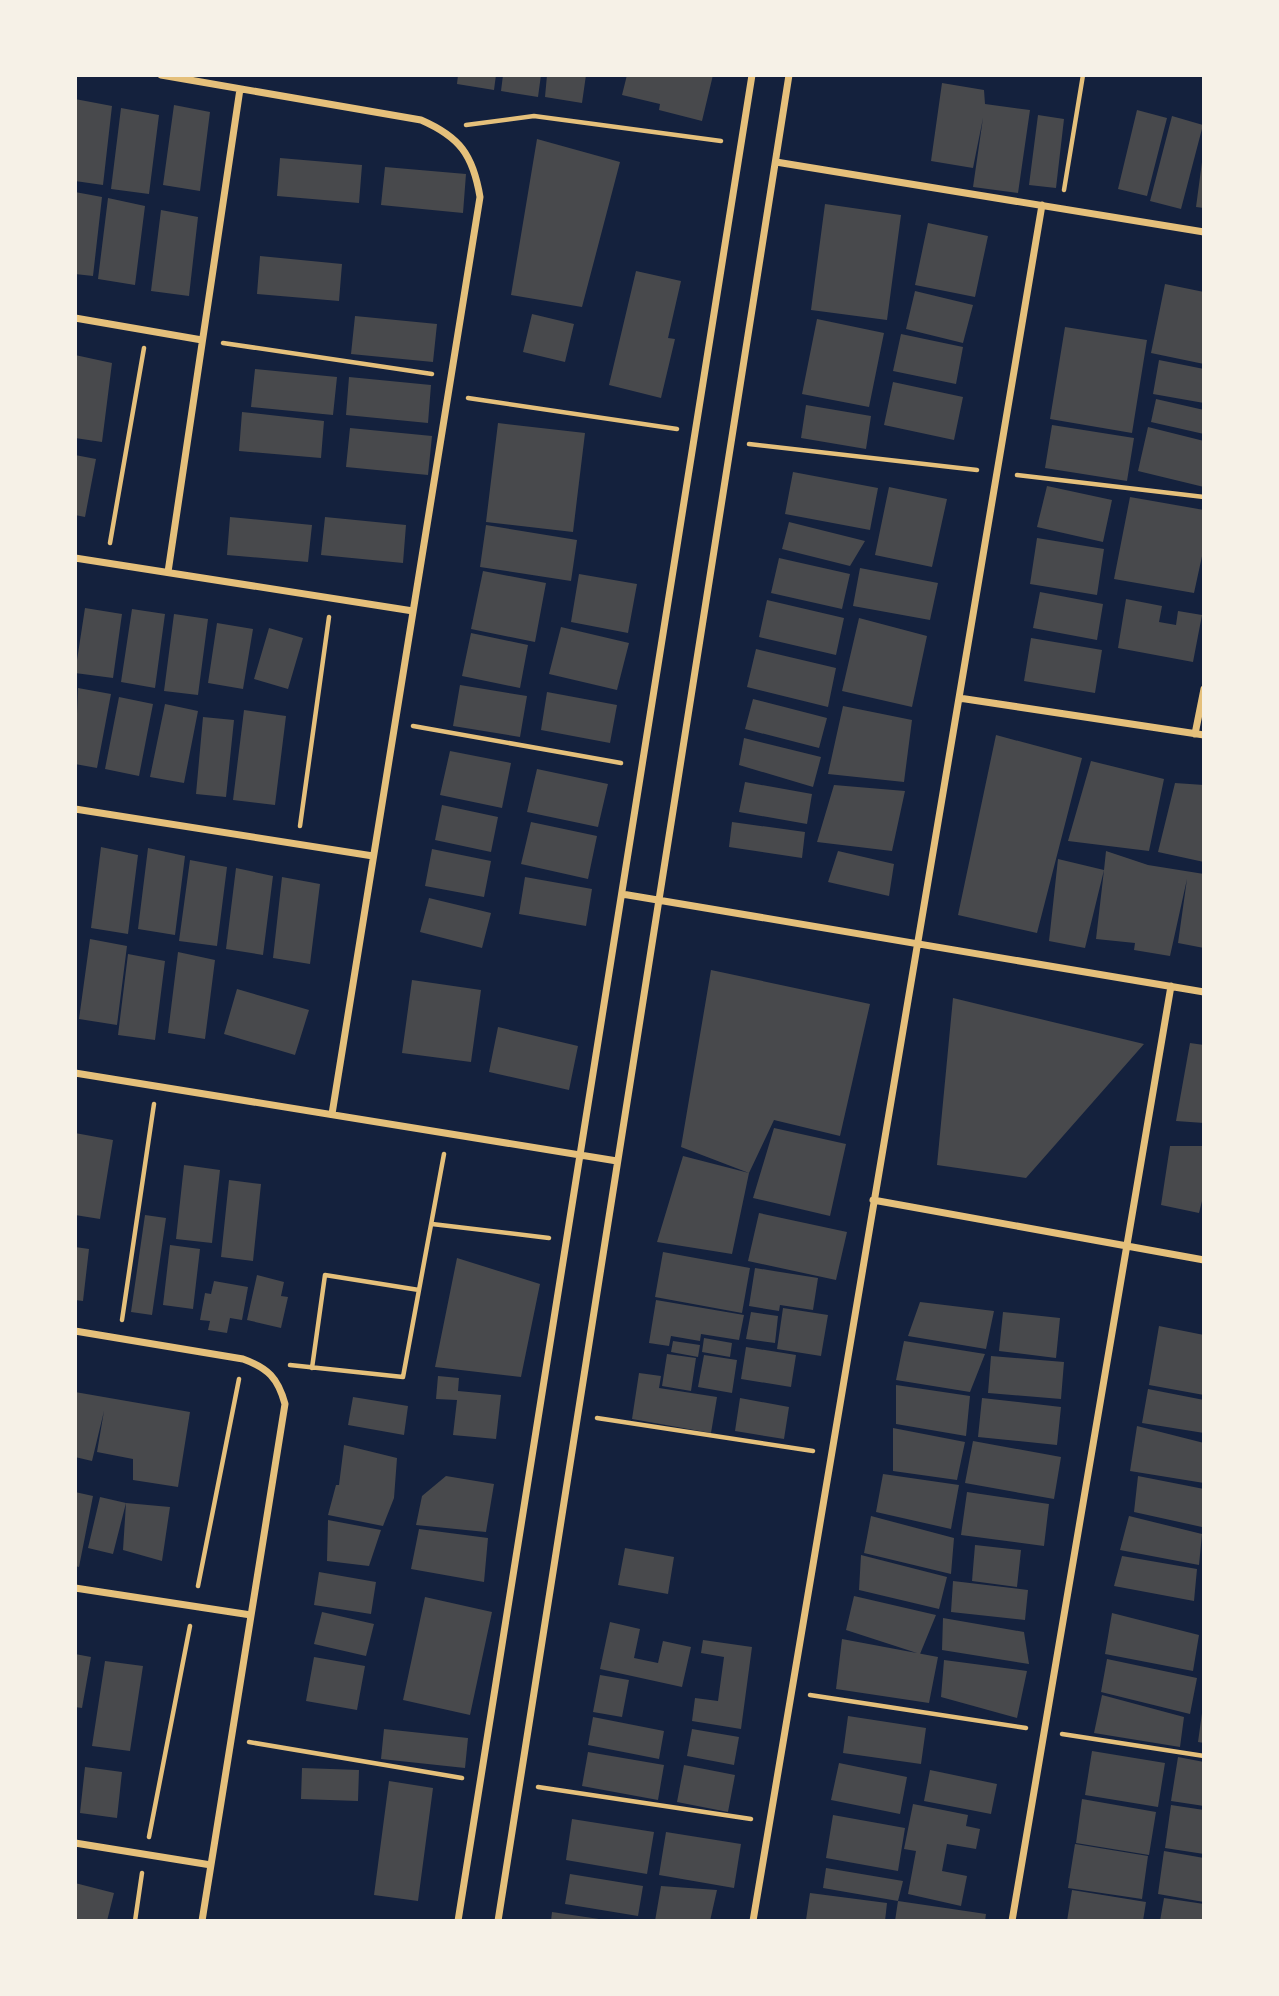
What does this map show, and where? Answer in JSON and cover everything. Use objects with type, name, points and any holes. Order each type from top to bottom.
[{"type":"street","points":[[162,75],[421,120],[445,130],[463,148],[475,171],[480,197],[332,1114]]},
{"type":"street","points":[[458,1921],[752,75]]},
{"type":"street","points":[[498,1921],[789,75]]},
{"type":"street","points":[[168,572],[240,89]]},
{"type":"street","points":[[776,162],[1204,232]]},
{"type":"street","points":[[753,1921],[1042,205]]},
{"type":"street","points":[[75,318],[202,340]]},
{"type":"street","points":[[75,558],[413,611]]},
{"type":"street","points":[[1195,734],[1204,689]]},
{"type":"street","points":[[959,698],[1204,735]]},
{"type":"street","points":[[75,809],[373,856]]},
{"type":"street","points":[[622,894],[1204,992]]},
{"type":"street","points":[[1012,1921],[1171,986]]},
{"type":"street","points":[[75,1073],[617,1161]]},
{"type":"street","points":[[873,1200],[1204,1260]]},
{"type":"street","points":[[75,1331],[243,1359],[264,1366],[279,1383],[285,1404],[202,1921]]},
{"type":"street","points":[[75,1588],[251,1615]]},
{"type":"street","points":[[75,1843],[211,1865]]},
{"type":"path","points":[[1061,208],[1083,75]]},
{"type":"path","points":[[445,130],[534,116],[741,144]]},
{"type":"path","points":[[106,563],[147,330]]},
{"type":"path","points":[[202,340],[451,377]]},
{"type":"path","points":[[447,395],[695,432]]},
{"type":"path","points":[[732,442],[1204,498]]},
{"type":"path","points":[[298,845],[331,598]]},
{"type":"path","points":[[395,723],[642,767]]},
{"type":"path","points":[[120,1338],[157,1086]]},
{"type":"path","points":[[284,1364],[403,1377],[448,1133]]},
{"type":"path","points":[[432,1224],[567,1240]]},
{"type":"path","points":[[312,1368],[325,1275],[419,1290]]},
{"type":"path","points":[[135,1921],[145,1854],[243,1359]]},
{"type":"path","points":[[577,1415],[832,1454]]},
{"type":"path","points":[[792,1692],[1204,1756]]},
{"type":"path","points":[[231,1739],[481,1782]]},
{"type":"path","points":[[518,1784],[769,1822]]},
{"type":"building","points":[[458,75],[496,75],[494,90],[457,84]]},
{"type":"building","points":[[503,75],[541,75],[538,97],[501,91]]},
{"type":"building","points":[[547,75],[586,75],[582,103],[545,97]]},
{"type":"building","points":[[627,75],[713,75],[702,121],[659,110],[660,104],[622,95]]},
{"type":"building","points":[[942,83],[984,90],[985,104],[1030,110],[1018,193],[973,187],[983,118],[973,168],[931,161]]},
{"type":"building","points":[[75,99],[112,106],[103,185],[75,181]]},
{"type":"building","points":[[174,105],[210,112],[200,191],[163,185]]},
{"type":"building","points":[[121,108],[159,115],[149,194],[111,189]]},
{"type":"building","points":[[1137,110],[1167,118],[1147,196],[1118,189]]},
{"type":"building","points":[[1038,115],[1064,119],[1056,188],[1029,185]]},
{"type":"building","points":[[1172,116],[1203,125],[1181,209],[1150,201]]},
{"type":"building","points":[[537,139],[620,162],[582,307],[511,295]]},
{"type":"building","points":[[280,158],[362,165],[359,203],[277,196]]},
{"type":"building","points":[[1204,162],[1204,208],[1196,207]]},
{"type":"building","points":[[385,167],[466,174],[463,213],[381,205]]},
{"type":"building","points":[[75,192],[102,197],[93,276],[75,274]]},
{"type":"building","points":[[108,198],[145,206],[135,285],[98,279]]},
{"type":"building","points":[[825,204],[901,215],[887,320],[811,310]]},
{"type":"building","points":[[161,210],[198,217],[189,296],[151,291]]},
{"type":"building","points":[[928,223],[988,236],[975,297],[915,285]]},
{"type":"building","points":[[260,256],[342,264],[339,301],[257,294]]},
{"type":"building","points":[[636,271],[681,281],[668,338],[675,339],[661,398],[609,385]]},
{"type":"building","points":[[1165,284],[1204,292],[1204,364],[1151,353]]},
{"type":"building","points":[[915,291],[973,305],[963,343],[906,329]]},
{"type":"building","points":[[532,314],[574,324],[565,362],[523,352]]},
{"type":"building","points":[[355,316],[437,324],[433,362],[351,354]]},
{"type":"building","points":[[817,319],[884,333],[869,407],[802,394]]},
{"type":"building","points":[[1065,327],[1147,340],[1132,433],[1050,419]]},
{"type":"building","points":[[901,334],[963,347],[956,384],[893,371]]},
{"type":"building","points":[[75,355],[112,363],[102,442],[75,438]]},
{"type":"building","points":[[1159,360],[1204,369],[1204,403],[1153,394]]},
{"type":"building","points":[[255,369],[337,377],[333,415],[251,407]]},
{"type":"building","points":[[349,377],[431,385],[428,423],[346,415]]},
{"type":"building","points":[[893,382],[963,397],[954,440],[884,425]]},
{"type":"building","points":[[1156,399],[1204,410],[1204,434],[1151,422]]},
{"type":"building","points":[[806,405],[871,416],[866,449],[801,438]]},
{"type":"building","points":[[242,412],[324,421],[321,458],[239,451]]},
{"type":"building","points":[[498,423],[585,433],[573,532],[486,522]]},
{"type":"building","points":[[1052,425],[1134,438],[1127,481],[1045,468]]},
{"type":"building","points":[[1148,427],[1204,441],[1204,487],[1138,471]]},
{"type":"building","points":[[350,428],[432,436],[428,475],[346,467]]},
{"type":"building","points":[[75,455],[96,459],[85,517],[75,515]]},
{"type":"building","points":[[793,472],[878,488],[870,530],[785,514]]},
{"type":"building","points":[[1047,486],[1112,500],[1103,542],[1037,527]]},
{"type":"building","points":[[889,487],[947,499],[932,567],[875,555]]},
{"type":"building","points":[[1130,497],[1204,510],[1204,547],[1194,593],[1114,579]]},
{"type":"building","points":[[230,517],[312,525],[308,562],[227,555]]},
{"type":"building","points":[[325,517],[406,525],[403,563],[321,555]]},
{"type":"building","points":[[789,522],[865,541],[850,566],[782,549]]},
{"type":"building","points":[[486,525],[577,540],[571,581],[480,567]]},
{"type":"building","points":[[1037,538],[1104,549],[1097,595],[1030,584]]},
{"type":"building","points":[[779,558],[850,574],[842,609],[771,593]]},
{"type":"building","points":[[860,568],[938,583],[930,620],[853,606]]},
{"type":"building","points":[[483,571],[546,583],[535,642],[471,629]]},
{"type":"building","points":[[579,574],[637,584],[628,633],[571,622]]},
{"type":"building","points":[[1040,592],[1103,604],[1097,640],[1033,628]]},
{"type":"building","points":[[1126,599],[1162,606],[1159,622],[1176,625],[1178,611],[1202,615],[1193,662],[1118,648]]},
{"type":"building","points":[[767,600],[844,618],[836,655],[759,637]]},
{"type":"building","points":[[85,608],[122,614],[113,678],[75,673]]},
{"type":"building","points":[[132,609],[165,614],[155,688],[121,682]]},
{"type":"building","points":[[174,614],[208,619],[198,695],[164,691]]},
{"type":"building","points":[[859,618],[927,636],[912,707],[842,691]]},
{"type":"building","points":[[217,623],[253,629],[243,689],[208,683]]},
{"type":"building","points":[[561,627],[629,643],[617,690],[549,674]]},
{"type":"building","points":[[269,628],[303,638],[288,689],[254,679]]},
{"type":"building","points":[[471,633],[528,645],[520,688],[462,676]]},
{"type":"building","points":[[1031,638],[1102,650],[1095,693],[1024,681]]},
{"type":"building","points":[[756,649],[836,668],[828,707],[747,687]]},
{"type":"building","points":[[460,685],[527,696],[520,737],[453,726]]},
{"type":"building","points":[[78,688],[111,694],[97,768],[75,764]]},
{"type":"building","points":[[547,692],[617,705],[610,743],[541,730]]},
{"type":"building","points":[[119,697],[153,704],[139,776],[105,769]]},
{"type":"building","points":[[753,699],[827,718],[819,748],[745,729]]},
{"type":"building","points":[[165,704],[198,711],[184,783],[150,777]]},
{"type":"building","points":[[843,706],[912,720],[904,782],[828,774]]},
{"type":"building","points":[[244,710],[286,716],[275,805],[233,800]]},
{"type":"building","points":[[203,717],[234,720],[226,797],[196,794]]},
{"type":"building","points":[[996,735],[1082,758],[1037,933],[958,915]]},
{"type":"building","points":[[744,738],[821,757],[813,787],[739,765]]},
{"type":"building","points":[[450,751],[511,763],[502,808],[440,795]]},
{"type":"building","points":[[1091,761],[1164,779],[1149,851],[1068,841]]},
{"type":"building","points":[[537,769],[608,784],[598,827],[527,812]]},
{"type":"building","points":[[745,782],[812,794],[807,824],[739,812]]},
{"type":"building","points":[[1175,783],[1204,785],[1204,862],[1158,852]]},
{"type":"building","points":[[834,785],[905,791],[892,851],[817,842]]},
{"type":"building","points":[[442,805],[498,817],[491,852],[435,840]]},
{"type":"building","points":[[531,822],[597,836],[588,879],[521,864]]},
{"type":"building","points":[[732,822],[805,832],[802,858],[729,847]]},
{"type":"building","points":[[101,847],[138,855],[128,934],[91,928]]},
{"type":"building","points":[[148,848],[185,856],[175,935],[138,929]]},
{"type":"building","points":[[432,849],[491,861],[484,897],[425,886]]},
{"type":"building","points":[[838,851],[894,864],[889,896],[828,882]]},
{"type":"building","points":[[1106,851],[1148,865],[1204,874],[1204,948],[1178,943],[1187,879],[1170,956],[1134,950],[1135,943],[1096,939]]},
{"type":"building","points":[[1058,859],[1104,870],[1085,948],[1049,941]]},
{"type":"building","points":[[190,860],[227,867],[217,946],[179,941]]},
{"type":"building","points":[[236,868],[273,876],[263,955],[226,949]]},
{"type":"building","points":[[282,877],[320,884],[310,964],[273,958]]},
{"type":"building","points":[[525,877],[592,889],[586,926],[519,914]]},
{"type":"building","points":[[429,898],[491,913],[482,948],[420,932]]},
{"type":"building","points":[[90,939],[127,946],[117,1025],[79,1019]]},
{"type":"building","points":[[178,952],[215,960],[205,1039],[168,1033]]},
{"type":"building","points":[[128,954],[165,961],[155,1040],[118,1035]]},
{"type":"building","points":[[711,970],[870,1004],[840,1136],[774,1120],[749,1173],[681,1147]]},
{"type":"building","points":[[412,980],[481,990],[471,1062],[402,1053]]},
{"type":"building","points":[[237,989],[309,1010],[295,1055],[224,1034]]},
{"type":"building","points":[[953,998],[1144,1044],[1026,1178],[937,1165]]},
{"type":"building","points":[[498,1027],[578,1046],[569,1090],[489,1072]]},
{"type":"building","points":[[1190,1043],[1204,1045],[1204,1123],[1176,1121]]},
{"type":"building","points":[[774,1128],[846,1144],[830,1216],[753,1198]]},
{"type":"building","points":[[75,1133],[113,1140],[100,1219],[75,1215]]},
{"type":"building","points":[[1170,1146],[1204,1146],[1204,1193],[1199,1213],[1161,1205]]},
{"type":"building","points":[[683,1156],[749,1173],[732,1254],[657,1242]]},
{"type":"building","points":[[184,1165],[220,1170],[212,1243],[176,1239]]},
{"type":"building","points":[[229,1180],[261,1184],[253,1261],[221,1257]]},
{"type":"building","points":[[759,1213],[847,1232],[836,1280],[748,1261]]},
{"type":"building","points":[[145,1215],[166,1218],[152,1315],[131,1312]]},
{"type":"building","points":[[170,1245],[200,1249],[193,1309],[163,1305]]},
{"type":"building","points":[[75,1247],[89,1249],[83,1301],[75,1300]]},
{"type":"building","points":[[663,1252],[750,1268],[742,1313],[655,1297]]},
{"type":"building","points":[[457,1258],[540,1284],[521,1377],[435,1367]]},
{"type":"building","points":[[755,1268],[818,1278],[813,1310],[780,1305],[779,1311],[749,1306]]},
{"type":"building","points":[[257,1275],[284,1282],[281,1296],[288,1297],[281,1328],[247,1320]]},
{"type":"building","points":[[214,1281],[248,1287],[242,1320],[230,1318],[227,1333],[208,1330],[210,1321],[200,1320],[205,1293],[211,1294]]},
{"type":"building","points":[[656,1300],[744,1315],[739,1340],[701,1334],[700,1341],[671,1336],[669,1346],[649,1343]]},
{"type":"building","points":[[920,1302],[994,1311],[986,1349],[908,1336]]},
{"type":"building","points":[[783,1308],[828,1315],[821,1356],[777,1349]]},
{"type":"building","points":[[751,1312],[778,1316],[775,1343],[746,1339]]},
{"type":"building","points":[[1003,1312],[1060,1318],[1056,1358],[999,1351]]},
{"type":"building","points":[[1159,1326],[1204,1335],[1204,1395],[1149,1385]]},
{"type":"building","points":[[704,1338],[732,1343],[730,1357],[702,1352]]},
{"type":"building","points":[[673,1341],[700,1345],[698,1357],[671,1352]]},
{"type":"building","points":[[904,1341],[985,1354],[970,1392],[896,1380]]},
{"type":"building","points":[[746,1347],[796,1355],[791,1387],[741,1379]]},
{"type":"building","points":[[667,1354],[696,1358],[691,1391],[662,1386]]},
{"type":"building","points":[[704,1355],[737,1360],[732,1393],[698,1387]]},
{"type":"building","points":[[991,1356],[1064,1362],[1061,1399],[988,1393]]},
{"type":"building","points":[[639,1373],[661,1376],[659,1388],[717,1397],[711,1433],[632,1419]]},
{"type":"building","points":[[438,1376],[459,1378],[458,1391],[501,1395],[496,1439],[453,1435],[457,1400],[436,1399]]},
{"type":"building","points":[[896,1385],[970,1396],[966,1436],[896,1424]]},
{"type":"building","points":[[1148,1389],[1204,1400],[1204,1433],[1142,1423]]},
{"type":"building","points":[[75,1392],[190,1412],[178,1487],[133,1480],[133,1459],[97,1452],[104,1411],[92,1461],[75,1457]]},
{"type":"building","points":[[353,1397],[408,1406],[404,1435],[348,1425]]},
{"type":"building","points":[[740,1398],[789,1407],[784,1439],[735,1431]]},
{"type":"building","points":[[982,1398],[1061,1407],[1057,1445],[978,1437]]},
{"type":"building","points":[[1137,1426],[1204,1443],[1204,1483],[1130,1471]]},
{"type":"building","points":[[893,1428],[965,1442],[957,1480],[893,1471]]},
{"type":"building","points":[[973,1441],[1061,1457],[1054,1499],[965,1483]]},
{"type":"building","points":[[344,1445],[397,1458],[394,1498],[383,1526],[328,1515],[336,1485],[339,1485]]},
{"type":"building","points":[[883,1474],[959,1485],[951,1529],[876,1512]]},
{"type":"building","points":[[446,1476],[494,1484],[486,1532],[416,1525],[422,1496]]},
{"type":"building","points":[[1138,1476],[1204,1489],[1202,1527],[1134,1512]]},
{"type":"building","points":[[75,1492],[93,1496],[79,1567],[75,1566]]},
{"type":"building","points":[[967,1492],[1049,1504],[1044,1546],[961,1535]]},
{"type":"building","points":[[100,1497],[126,1503],[113,1554],[88,1548]]},
{"type":"building","points":[[126,1503],[170,1507],[162,1561],[123,1550]]},
{"type":"building","points":[[871,1516],[954,1538],[951,1574],[864,1553]]},
{"type":"building","points":[[1129,1516],[1202,1534],[1199,1565],[1120,1550]]},
{"type":"building","points":[[328,1520],[381,1530],[369,1566],[327,1561]]},
{"type":"building","points":[[419,1529],[488,1538],[484,1582],[411,1569]]},
{"type":"building","points":[[975,1545],[1021,1550],[1017,1587],[972,1581]]},
{"type":"building","points":[[625,1548],[674,1557],[668,1594],[618,1585]]},
{"type":"building","points":[[861,1555],[947,1577],[939,1609],[859,1590]]},
{"type":"building","points":[[1122,1556],[1197,1569],[1194,1601],[1114,1586]]},
{"type":"building","points":[[319,1572],[376,1582],[371,1614],[314,1605]]},
{"type":"building","points":[[953,1581],[1028,1590],[1025,1620],[951,1612]]},
{"type":"building","points":[[854,1596],[936,1615],[920,1654],[846,1630]]},
{"type":"building","points":[[425,1597],[492,1612],[470,1715],[403,1700]]},
{"type":"building","points":[[322,1612],[374,1624],[366,1656],[314,1644]]},
{"type":"building","points":[[1112,1613],[1199,1635],[1193,1671],[1105,1654]]},
{"type":"building","points":[[943,1618],[1024,1632],[1029,1664],[942,1650]]},
{"type":"building","points":[[610,1622],[640,1629],[634,1658],[658,1663],[663,1641],[691,1647],[682,1687],[600,1669]]},
{"type":"building","points":[[842,1639],[938,1657],[929,1703],[836,1689]]},
{"type":"building","points":[[703,1640],[752,1647],[741,1729],[692,1721],[695,1698],[718,1701],[724,1657],[701,1653]]},
{"type":"building","points":[[75,1654],[91,1657],[82,1708],[75,1707]]},
{"type":"building","points":[[314,1657],[365,1666],[357,1710],[306,1701]]},
{"type":"building","points":[[1107,1659],[1197,1678],[1190,1714],[1101,1692]]},
{"type":"building","points":[[944,1660],[1027,1671],[1017,1718],[941,1697]]},
{"type":"building","points":[[105,1661],[143,1666],[130,1751],[92,1746]]},
{"type":"building","points":[[600,1675],[629,1680],[622,1717],[593,1712]]},
{"type":"building","points":[[1102,1695],[1184,1717],[1180,1747],[1094,1733]]},
{"type":"building","points":[[1204,1713],[1204,1743],[1198,1742]]},
{"type":"building","points":[[848,1716],[926,1728],[921,1764],[843,1753]]},
{"type":"building","points":[[593,1717],[664,1731],[659,1759],[588,1745]]},
{"type":"building","points":[[384,1729],[468,1738],[465,1768],[381,1759]]},
{"type":"building","points":[[692,1729],[739,1737],[734,1765],[687,1756]]},
{"type":"building","points":[[1092,1751],[1165,1763],[1158,1807],[1085,1795]]},
{"type":"building","points":[[588,1752],[664,1765],[658,1800],[582,1786]]},
{"type":"building","points":[[1178,1757],[1204,1762],[1204,1806],[1171,1801]]},
{"type":"building","points":[[839,1763],[907,1777],[900,1814],[831,1800]]},
{"type":"building","points":[[684,1765],[735,1775],[728,1812],[677,1802]]},
{"type":"building","points":[[85,1767],[122,1772],[117,1818],[80,1813]]},
{"type":"building","points":[[302,1768],[359,1770],[358,1801],[301,1799]]},
{"type":"building","points":[[930,1770],[997,1784],[991,1814],[924,1801]]},
{"type":"building","points":[[389,1781],[433,1788],[418,1901],[374,1895]]},
{"type":"building","points":[[1082,1799],[1156,1812],[1149,1855],[1076,1843]]},
{"type":"building","points":[[913,1804],[968,1815],[966,1826],[980,1829],[976,1849],[947,1844],[942,1871],[967,1876],[961,1906],[908,1894],[916,1851],[904,1849]]},
{"type":"building","points":[[1171,1805],[1204,1810],[1204,1854],[1165,1848]]},
{"type":"building","points":[[833,1815],[905,1828],[898,1871],[826,1858]]},
{"type":"building","points":[[572,1819],[654,1832],[647,1874],[566,1860]]},
{"type":"building","points":[[666,1832],[741,1844],[734,1888],[659,1875]]},
{"type":"building","points":[[1075,1844],[1148,1856],[1142,1899],[1068,1888]]},
{"type":"building","points":[[1164,1851],[1204,1858],[1204,1902],[1158,1894]]},
{"type":"building","points":[[826,1868],[903,1881],[898,1901],[823,1888]]},
{"type":"building","points":[[570,1874],[643,1886],[638,1916],[565,1904]]},
{"type":"building","points":[[75,1883],[114,1893],[107,1921],[75,1921]]},
{"type":"building","points":[[661,1886],[717,1890],[710,1921],[655,1921]]},
{"type":"building","points":[[1072,1890],[1146,1902],[1143,1921],[1067,1921]]},
{"type":"building","points":[[810,1893],[887,1903],[885,1921],[806,1920]]},
{"type":"building","points":[[1164,1898],[1204,1904],[1204,1921],[1160,1921]]},
{"type":"building","points":[[898,1901],[986,1914],[985,1921],[895,1921]]},
{"type":"building","points":[[552,1912],[599,1919],[599,1921],[551,1921]]}]
